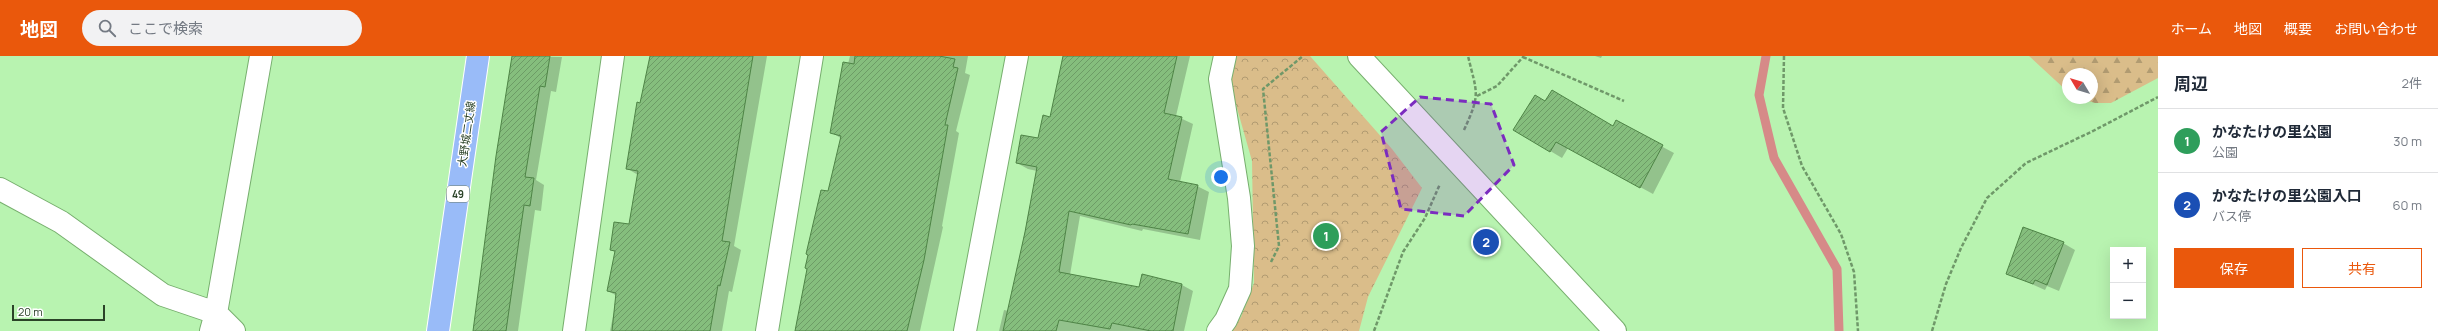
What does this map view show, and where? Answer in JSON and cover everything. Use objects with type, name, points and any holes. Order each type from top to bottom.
[{"type":"main road","name":"大野城二丈線","points":[[438,331],[478,56]]},
{"type":"street","points":[[214,322],[261,56]]},
{"type":"street","points":[[574,331],[613,56]]},
{"type":"street","points":[[767,331],[812,56]]},
{"type":"street","points":[[965,331],[1017,56]]},
{"type":"street","points":[[1218,331],[1226,320],[1240,289],[1244,246],[1239,198],[1220,79],[1225,56]]},
{"type":"street","points":[[1359,56],[1614,331]]},
{"type":"street","points":[[0,190],[61,222],[163,295],[234,331]]},
{"type":"path","points":[[1269,266],[1279,246],[1263,89],[1303,56]]},
{"type":"path","points":[[1461,136],[1475,106],[1478,89],[1468,56]]},
{"type":"path","points":[[1477,96],[1497,86],[1523,56],[1624,101]]},
{"type":"path","points":[[1784,56],[1783,108],[1802,166],[1841,234],[1854,272],[1858,331]]},
{"type":"path","points":[[1932,331],[1955,262],[1987,198],[2026,163],[2093,131],[2158,97]]},
{"type":"path","points":[[1374,331],[1403,252],[1425,218],[1444,177]]},
{"type":"highlighted area","points":[[1420,97],[1491,104],[1514,165],[1464,216],[1401,209],[1381,132]]},
{"type":"green space","points":[[1235,56],[1310,56],[1392,149],[1422,188],[1368,297],[1359,331],[1231,331],[1241,317],[1254,283],[1252,161],[1229,80]]},
{"type":"green space","points":[[2029,56],[2158,56],[2158,78],[2111,103],[2098,103],[2098,68],[2062,68],[2062,86]]},
{"type":"building","points":[[512,56],[550,56],[545,87],[540,86],[525,177],[534,178],[530,206],[524,205],[506,331],[473,331],[496,156]]},
{"type":"building","points":[[650,56],[753,56],[722,241],[730,242],[720,286],[718,285],[710,331],[612,331],[616,293],[607,291],[615,251],[610,250],[614,222],[629,224],[638,171],[626,169],[637,102],[640,103]]},
{"type":"building","points":[[855,56],[939,56],[955,59],[953,67],[958,68],[945,125],[948,125],[924,260],[907,331],[795,331],[807,269],[805,268],[808,255],[806,254],[821,190],[828,191],[841,136],[830,133],[843,62],[854,64]]},
{"type":"building","points":[[1063,56],[1177,56],[1164,113],[1182,117],[1168,179],[1198,185],[1188,234],[1131,225],[1069,211],[1059,272],[1139,287],[1142,274],[1182,284],[1173,331],[1151,331],[1112,323],[1110,329],[1059,320],[1056,331],[1003,331],[1025,232],[1037,167],[1016,163],[1021,135],[1038,138],[1043,115],[1050,117]]},
{"type":"building","points":[[1552,90],[1613,126],[1616,120],[1663,145],[1640,188],[1556,142],[1550,152],[1513,130],[1535,95],[1545,101]]},
{"type":"building","points":[[2023,227],[2064,242],[2047,285],[2035,280],[2033,284],[2006,274]]},
{"type":"waterway","points":[[1766,56],[1759,95],[1774,158],[1837,269],[1839,331]]},
{"type":"place","name":"かなたけの里公園","points":[[1326,236]]},
{"type":"place","name":"かなたけの里公園入口","points":[[1486,242]]}]
